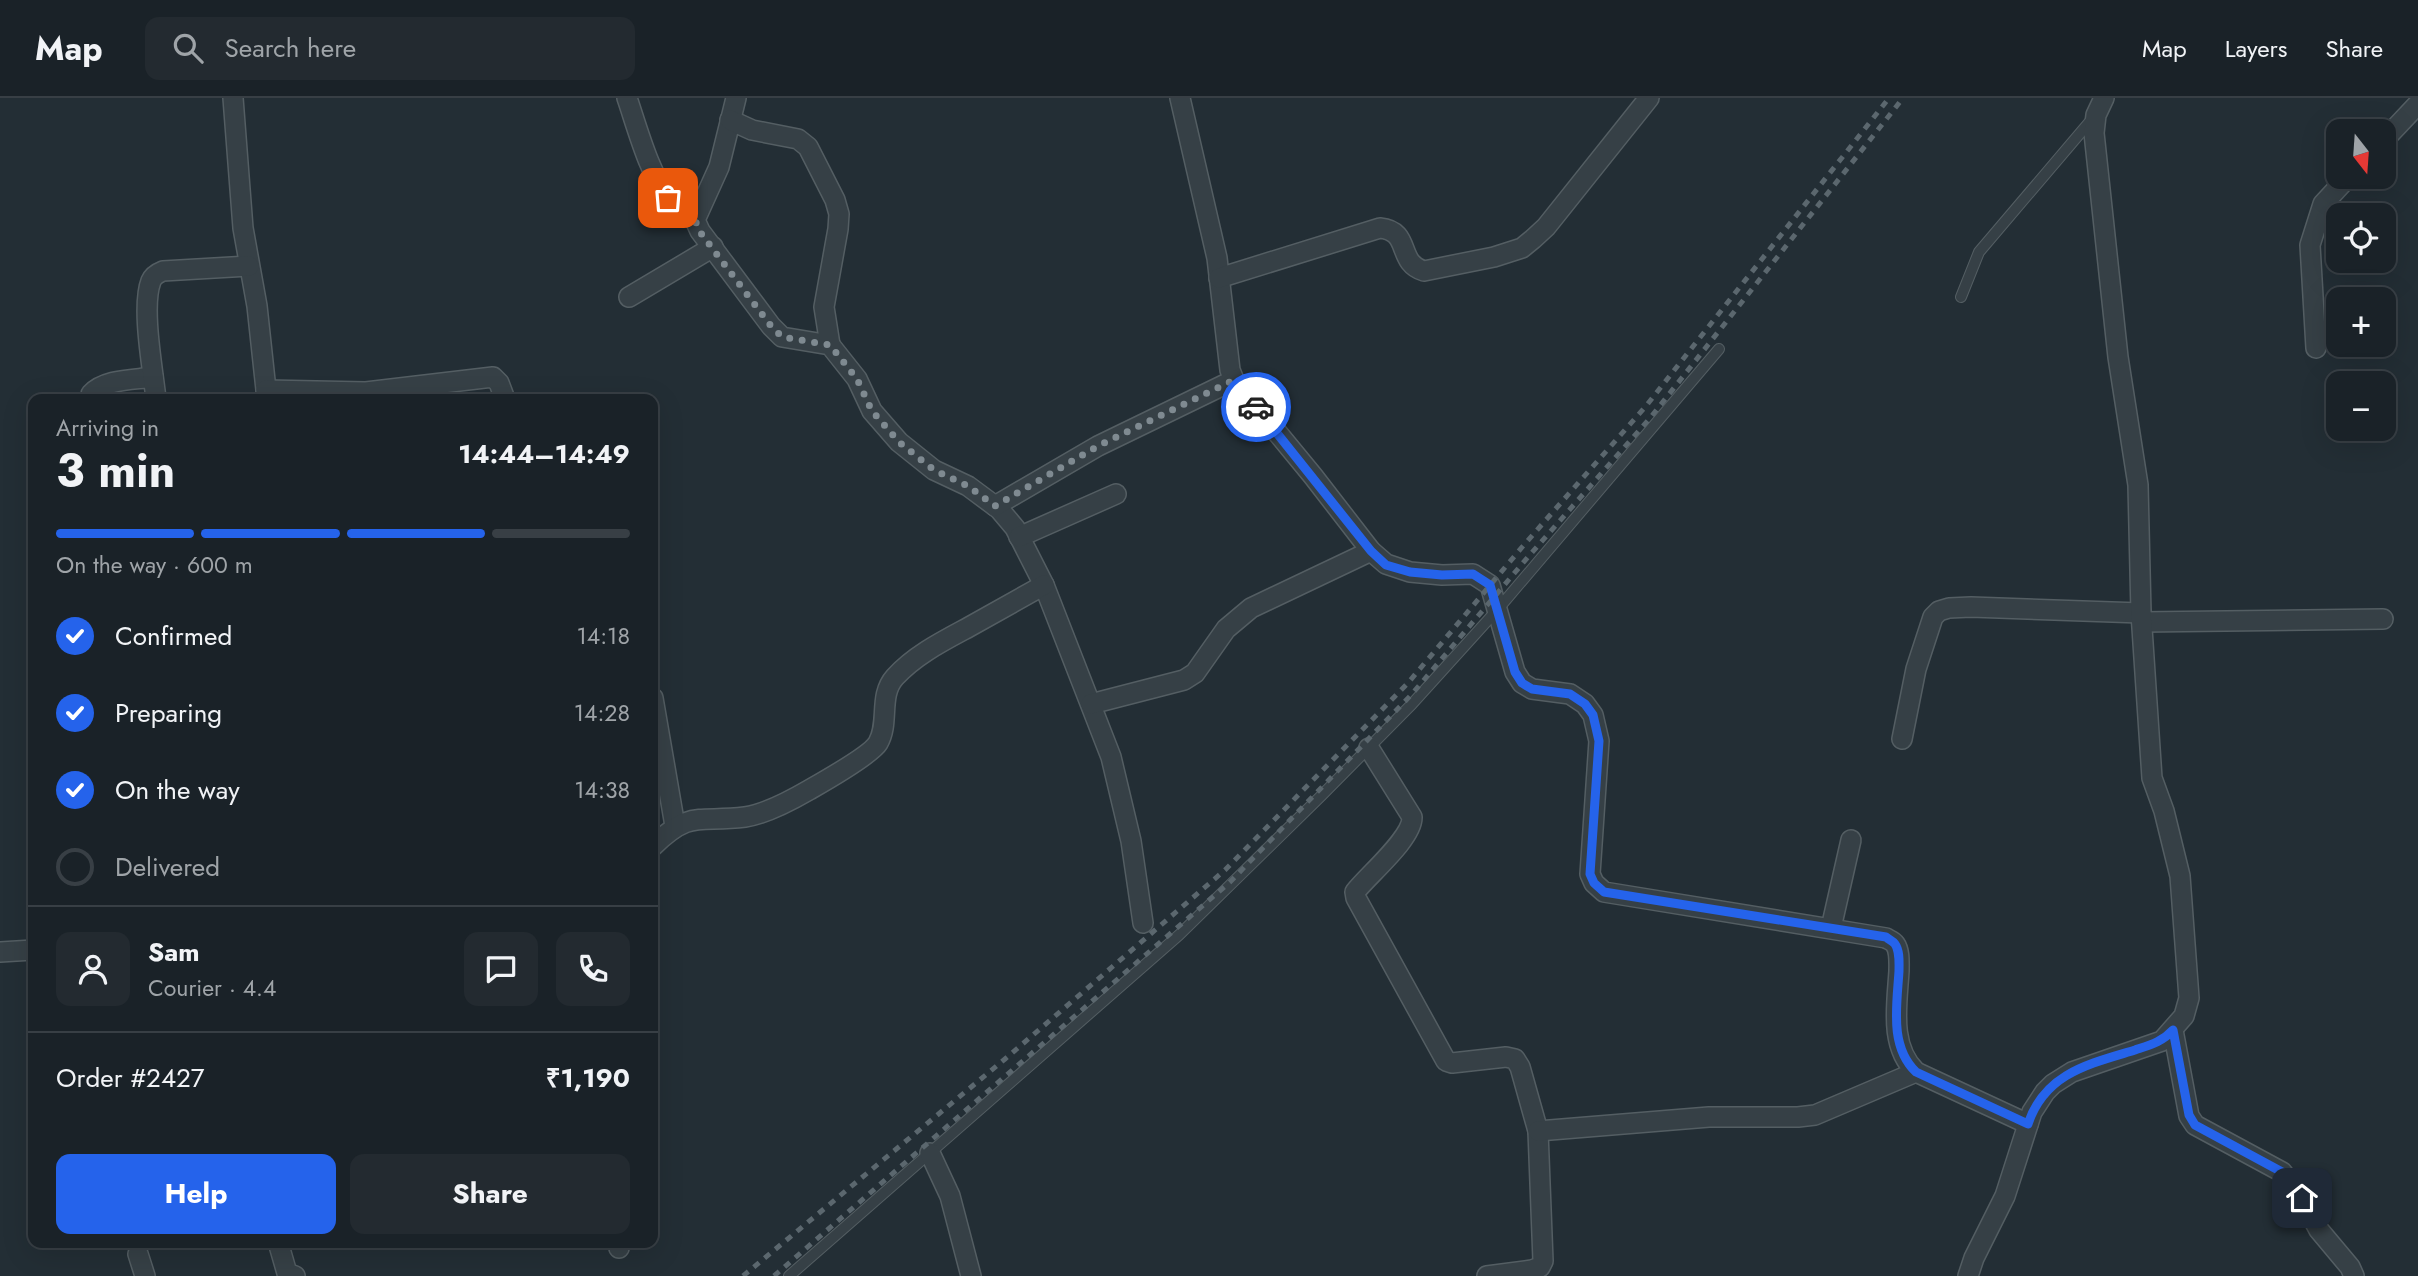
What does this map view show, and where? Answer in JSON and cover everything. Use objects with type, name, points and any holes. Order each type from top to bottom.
[{"type":"street","points":[[233,98],[243,228],[257,306],[266,394]]},
{"type":"street","points":[[627,98],[640,139],[668,198],[695,220],[700,232],[771,326],[782,337],[830,345]]},
{"type":"street","points":[[695,220],[719,167],[736,98]]},
{"type":"street","points":[[1180,98],[1217,258],[1230,370],[1234,380],[1371,551],[1386,565],[1410,572],[1473,574],[1490,585],[1515,672],[1522,683],[1532,689],[1570,694],[1585,704],[1593,715],[1599,741],[1590,874],[1594,883],[1604,892],[1886,937],[1896,945],[1899,960],[1896,1025],[1901,1050],[1907,1063],[1916,1072],[2028,1124]]},
{"type":"street","points":[[1219,278],[1380,228],[1390,229],[1399,235],[1409,261],[1414,268],[1424,271],[1494,257],[1522,248],[1546,228],[1649,98]]},
{"type":"street","points":[[2396,127],[2418,104]]},
{"type":"street","points":[[1968,1276],[1973,1258],[2005,1196],[2032,1112],[2053,1084],[2083,1068],[2162,1041],[2184,1016],[2189,998],[2180,876],[2164,811],[2152,778],[2142,618],[2138,485],[2118,357],[2094,134],[2100,106]]},
{"type":"street","points":[[730,120],[752,130],[798,139],[808,147],[835,200],[839,214],[824,307],[830,345],[857,379],[872,411],[899,442],[934,470],[968,486],[995,506],[1014,528],[1044,585],[1111,757],[1131,841],[1143,923]]},
{"type":"street","points":[[2316,348],[2310,245],[2323,204],[2337,189]]},
{"type":"street","points":[[629,297],[713,247]]},
{"type":"street","points":[[155,394],[148,302],[151,281],[156,274],[163,271],[249,266]]},
{"type":"street","points":[[91,394],[106,384],[153,377]]},
{"type":"street","points":[[299,394],[366,392],[493,377],[503,394]]},
{"type":"street","points":[[995,506],[1098,446],[1234,380]]},
{"type":"street","points":[[1019,537],[1116,494]]},
{"type":"street","points":[[1091,704],[1184,680],[1195,673],[1226,629],[1251,608],[1371,551]]},
{"type":"street","points":[[658,841],[683,822],[757,814],[807,791],[867,754],[878,745],[881,736],[886,690],[902,669],[931,648],[1044,585]]},
{"type":"street","points":[[1902,739],[1916,668],[1933,617],[1940,611],[1972,607],[2142,618],[2383,619]]},
{"type":"street","points":[[658,727],[675,826]]},
{"type":"street","points":[[1369,748],[1412,817],[1412,824],[1405,837],[1354,892],[1356,898],[1446,1061],[1452,1063],[1506,1057],[1515,1059],[1520,1067],[1538,1131],[1543,1261],[1540,1267],[1532,1270],[1487,1276]]},
{"type":"street","points":[[1831,928],[1851,840]]},
{"type":"street","points":[[0,952],[28,950]]},
{"type":"street","points":[[2173,1030],[2189,1115],[2195,1125],[2282,1172],[2302,1198],[2319,1230],[2350,1266],[2354,1276]]},
{"type":"street","points":[[1538,1131],[1709,1117],[1815,1115],[1916,1072]]},
{"type":"street","points":[[930,1153],[950,1196],[971,1276]]},
{"type":"street","points":[[280,1248],[286,1273],[295,1276]]},
{"type":"street","points":[[138,1254],[145,1276]]},
{"type":"lane","points":[[1961,297],[1979,252],[2100,106]]},
{"type":"lane","points":[[789,1276],[1179,935],[1369,748],[1498,609],[1719,349]]},
{"type":"railway","points":[[743,1276],[1005,1059],[1225,870],[1408,683],[1646,406],[1889,98]]},
{"type":"railway","points":[[774,1276],[1230,882],[1412,694],[1651,417],[1903,98]]},
{"type":"way so far","points":[[668,198],[695,220],[700,232],[782,337],[830,345],[857,379],[872,411],[899,442],[934,470],[968,486],[995,506],[1098,446],[1234,380],[1256,407]]},
{"type":"route","points":[[1256,407],[1371,551],[1386,565],[1410,572],[1473,574],[1490,585],[1515,672],[1522,683],[1532,689],[1570,694],[1585,704],[1593,715],[1599,741],[1590,874],[1594,883],[1604,892],[1886,937],[1896,945],[1899,960],[1896,1025],[1901,1050],[1907,1063],[1916,1072],[2028,1124],[2032,1112],[2053,1084],[2094,1063],[2162,1041],[2173,1030],[2189,1115],[2195,1125],[2282,1172],[2302,1198]]}]
